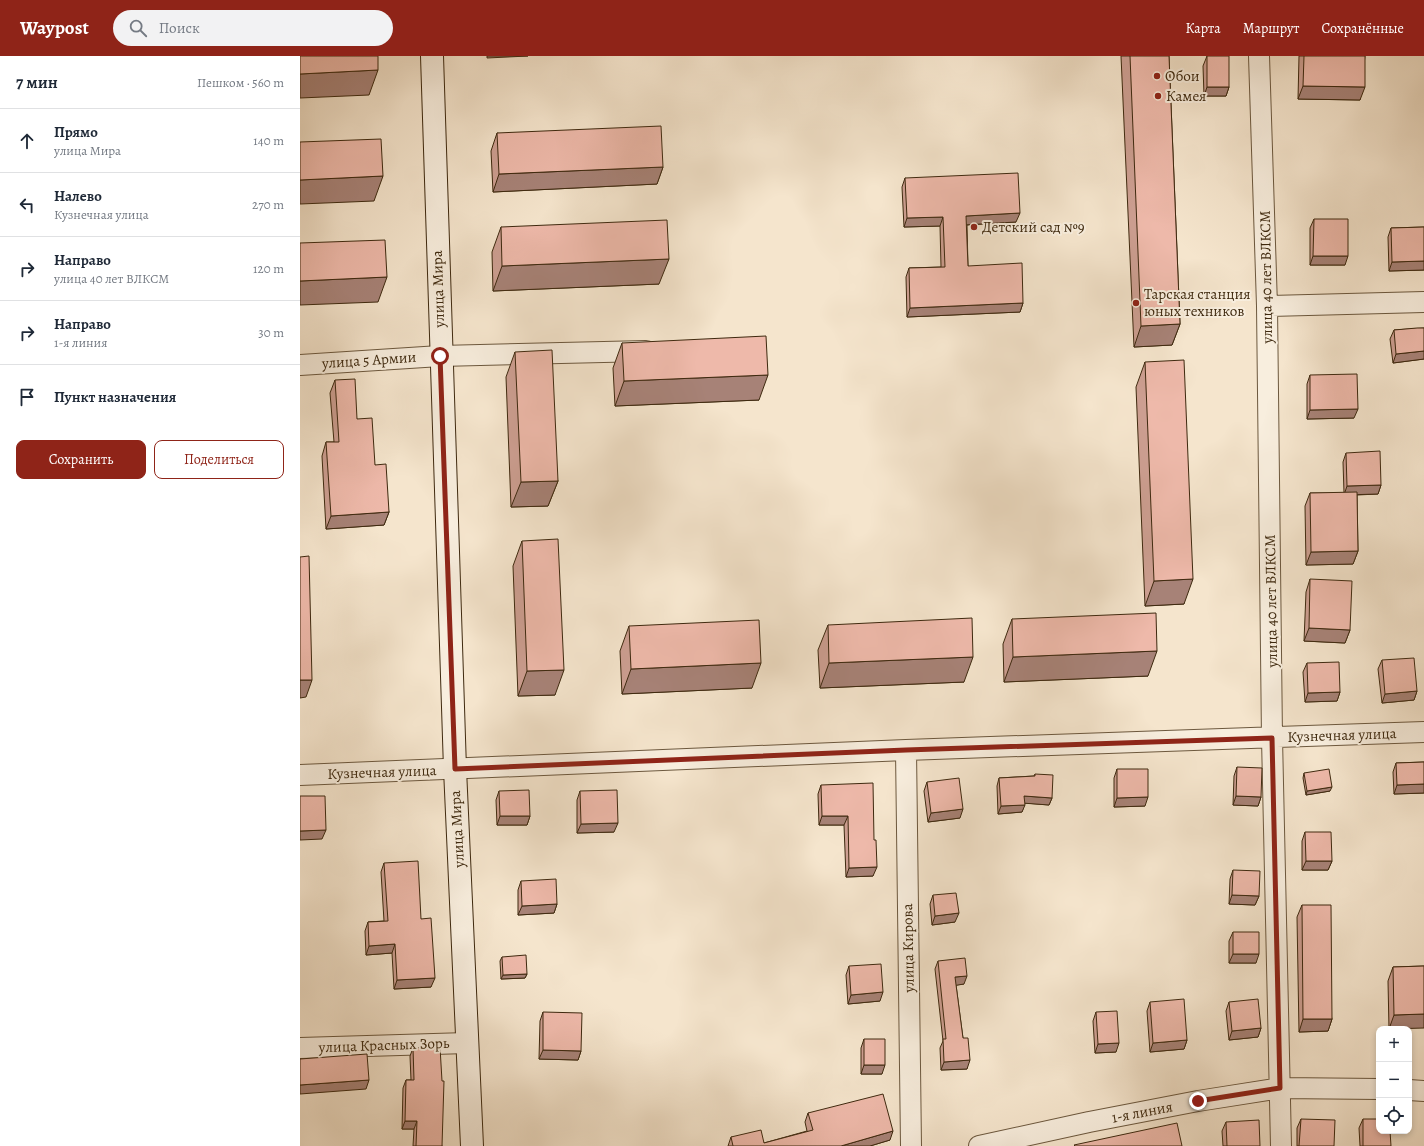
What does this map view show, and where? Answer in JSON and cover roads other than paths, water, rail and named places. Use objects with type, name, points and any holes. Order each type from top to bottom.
[{"type":"main road","name":"улица Мира","points":[[432,56],[440,356],[455,769],[472,1146]]},
{"type":"street","name":"улица 40 лет ВЛКСМ","points":[[1260,56],[1267,306],[1272,738],[1281,1146]]},
{"type":"street","points":[[1267,306],[1424,302]]},
{"type":"street","name":"улица 5 Армии","points":[[300,365],[440,356],[666,350]]},
{"type":"street","name":"Кузнечная улица","points":[[300,775],[906,750],[1424,732]]},
{"type":"street","name":"улица Кирова","points":[[906,750],[911,1146]]},
{"type":"street","name":"улица Красных Зорь","points":[[300,1048],[467,1043]]},
{"type":"street","name":"1-я линия","points":[[979,1146],[1089,1122],[1198,1101],[1280,1088],[1376,1089]]},
{"type":"street","points":[[1412,1090],[1424,1091]]},
{"type":"place","name":"Обои","points":[[1157,76]]},
{"type":"place","name":"Камея","points":[[1158,96]]},
{"type":"place","name":"Детский сад №9","points":[[974,227]]},
{"type":"place","name":"Тарская станция юных техников","points":[[1136,303]]}]
